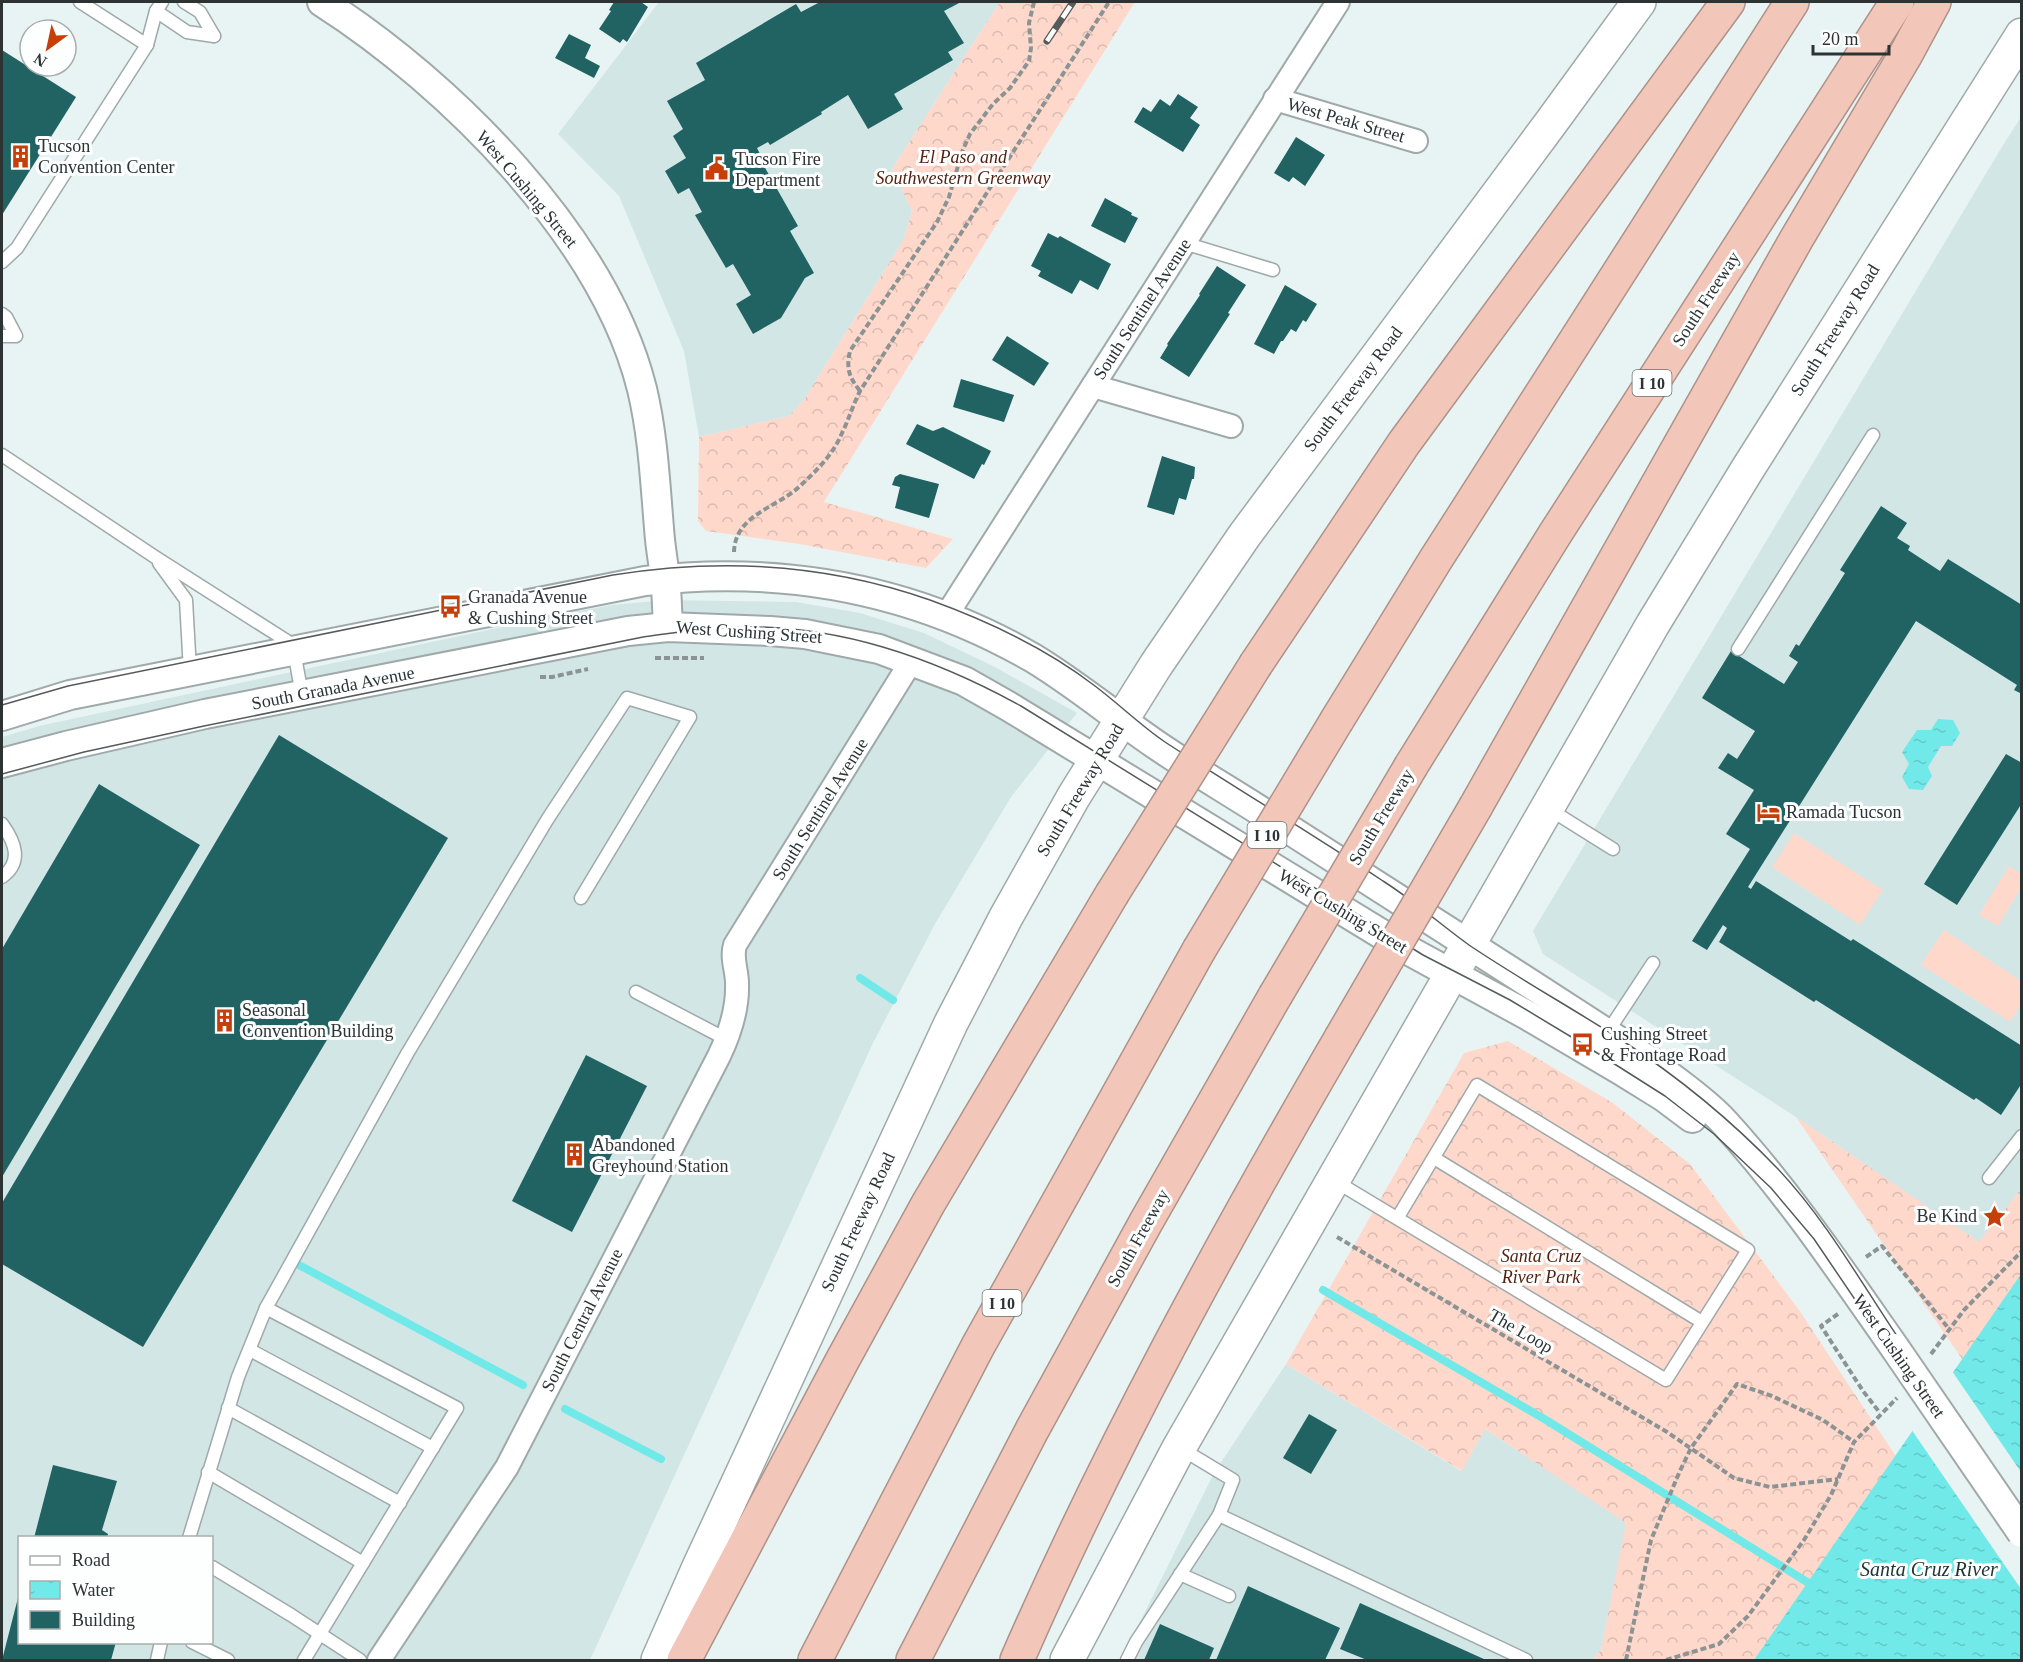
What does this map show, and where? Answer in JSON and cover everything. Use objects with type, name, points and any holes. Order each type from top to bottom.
[{"type":"highway","points":[[684,1660],[906,1242],[1112,894],[1256,664],[1404,443],[1728,2]]},
{"type":"highway","name":"I 10","points":[[815,1660],[978,1346],[1199,950],[1336,720],[1436,559],[1792,2]]},
{"type":"highway","name":"South Freeway","points":[[913,1660],[1037,1420],[1146,1222],[1275,996],[1411,766],[1555,534],[1896,2]]},
{"type":"highway","points":[[1017,1660],[1088,1504],[1178,1327],[1284,1137],[1476,806],[1803,228],[1906,54],[1934,2]]},
{"type":"main road","name":"South Freeway Road","points":[[658,1660],[951,1023],[1006,917],[1074,796],[1190,614],[1244,536],[1639,2]]},
{"type":"main road","name":"South Freeway Road","points":[[1067,1660],[1179,1448],[1653,624],[1747,470],[2022,35]]},
{"type":"street","name":"West Cushing Street","points":[[322,2],[390,50],[465,116],[543,203],[601,286],[630,350],[646,406],[655,462],[668,627],[805,634],[861,644],[912,660],[977,688],[1406,949],[1545,1025],[1664,1097],[1773,1181]]},
{"type":"street","name":"South Sentinel Avenue","points":[[946,616],[1338,2]]},
{"type":"street","name":"West Peak Street","points":[[1275,99],[1416,141]]},
{"type":"street","points":[[1093,386],[1231,426]]},
{"type":"street","name":"West Cushing Street","points":[[665,578],[735,575],[789,578],[853,589],[909,603],[989,635],[1078,687],[1155,745],[1654,1064],[1715,1114],[1819,1239],[2022,1533]]},
{"type":"street","points":[[2,716],[70,695],[615,585],[665,578]]},
{"type":"street","name":"South Granada Avenue","points":[[2,763],[205,714],[615,633],[668,627]]},
{"type":"street","name":"South Sentinel Avenue","points":[[734,960],[735,945],[912,660]]},
{"type":"street","name":"South Central Avenue","points":[[379,1660],[507,1467],[715,1065],[732,1020],[737,994],[734,960]]},
{"type":"lane","points":[[80,2],[147,45]]},
{"type":"lane","points":[[2,262],[17,248],[147,45],[159,6],[187,32],[214,36],[200,12],[184,2]]},
{"type":"lane","points":[[1184,243],[1273,270]]},
{"type":"lane","points":[[2,314],[16,336],[2,336]]},
{"type":"lane","points":[[1738,649],[1873,435]]},
{"type":"lane","points":[[2,455],[155,557],[287,640],[294,651],[302,695]]},
{"type":"lane","points":[[155,557],[186,600],[190,671]]},
{"type":"lane","points":[[190,1536],[228,1408],[266,1308],[413,1044],[547,820],[627,698],[690,717],[581,898]]},
{"type":"lane","points":[[1548,808],[1613,849]]},
{"type":"lane","points":[[2,824],[8,833],[16,857],[12,870],[2,877]]},
{"type":"lane","points":[[1607,1033],[1653,963]]},
{"type":"lane","points":[[636,992],[726,1039]]},
{"type":"lane","points":[[1334,1180],[1666,1380],[1748,1250],[1477,1085],[1398,1218]]},
{"type":"lane","points":[[1989,1178],[2022,1136]]},
{"type":"lane","points":[[1434,1158],[1702,1322]]},
{"type":"lane","points":[[266,1308],[457,1408],[304,1660]]},
{"type":"lane","points":[[250,1350],[433,1448]]},
{"type":"lane","points":[[228,1408],[400,1503]]},
{"type":"lane","points":[[1127,1660],[1136,1642],[1220,1515],[1233,1480],[1179,1448]]},
{"type":"lane","points":[[208,1472],[363,1563]]},
{"type":"lane","points":[[1220,1515],[1526,1660]]},
{"type":"lane","points":[[213,1568],[360,1660]]},
{"type":"lane","points":[[1180,1574],[1229,1596]]},
{"type":"lane","points":[[157,1660],[161,1644]]},
{"type":"lane","points":[[196,1644],[228,1660]]},
{"type":"path","points":[[860,391],[847,371],[850,351],[938,222],[970,135],[993,104],[1010,88],[1029,61],[1031,48],[1029,23],[1034,2]]},
{"type":"path","points":[[735,575],[735,543],[744,525],[755,515],[792,493],[825,460],[843,433],[860,391],[1109,2]]},
{"type":"path","points":[[646,658],[711,658]]},
{"type":"path","points":[[536,677],[552,677],[592,668]]},
{"type":"path","name":"The Loop","points":[[1337,1237],[1667,1432],[1734,1478],[1770,1487],[1839,1479]]},
{"type":"path","points":[[1866,1257],[1881,1246],[1949,1329]]},
{"type":"path","points":[[1839,1314],[1821,1326],[1863,1392],[1880,1413]]},
{"type":"path","points":[[1626,1660],[1651,1540],[1691,1448],[1737,1384],[1772,1396],[1823,1420],[1854,1442]]},
{"type":"path","points":[[1666,1660],[1719,1644],[1748,1616],[1804,1540]]},
{"type":"shaded area","points":[[659,2],[1000,2],[892,169],[912,211],[904,239],[804,400],[789,416],[699,437],[684,351],[619,196],[558,134]]},
{"type":"shaded area","points":[[2021,117],[2021,1189],[1979,1243],[1796,1117],[1543,954],[1533,931]]},
{"type":"shaded area","points":[[666,600],[796,602],[860,613],[924,633],[995,667],[1077,713],[1011,797],[935,924],[873,1043],[590,1660],[2,1660],[2,737],[39,726],[612,605]]},
{"type":"shaded area","points":[[1286,1364],[1461,1471],[1485,1429],[1627,1523],[1601,1650],[1592,1660],[1121,1660],[1214,1473]]},
{"type":"green space","name":"El Paso and Southwestern Greenway","points":[[1000,2],[1135,2],[824,502],[953,539],[926,568],[799,544],[706,531],[698,521],[699,437],[789,416],[804,400],[904,239],[912,211],[892,169]]},
{"type":"green space","points":[[1794,833],[1883,890],[1860,925],[1772,867]]},
{"type":"green space","points":[[2009,866],[2021,874],[2021,888],[1998,926],[1979,915]]},
{"type":"green space","points":[[1944,930],[2021,981],[2021,1004],[2010,1022],[1921,965]]},
{"type":"green space","name":"Santa Cruz River Park","points":[[1508,1041],[1613,1103],[1690,1164],[1799,1310],[1996,1607],[2021,1660],[1592,1660],[1601,1650],[1626,1523],[1485,1429],[1462,1471],[1286,1364],[1464,1053]]},
{"type":"green space","points":[[1796,1117],[1979,1242],[2021,1189],[2021,1445]]},
{"type":"water","points":[[1938,719],[1953,720],[1960,733],[1952,746],[1941,746],[1928,767],[1932,776],[1923,790],[1909,789],[1902,777],[1909,764],[1902,752],[1917,730],[1931,730]]},
{"type":"water","name":"Santa Cruz River","points":[[2021,1274],[2021,1660],[1754,1660]]},
{"type":"pier","points":[[1952,1371],[2021,1472],[2021,1589],[1911,1429]]},
{"type":"building","points":[[614,2],[641,2],[648,7],[627,42],[623,39],[620,43],[599,29]]},
{"type":"building","name":"Tucson Fire Department","points":[[820,2],[961,2],[944,11],[964,43],[948,52],[953,60],[894,94],[903,109],[868,129],[848,95],[821,112],[822,114],[770,145],[768,142],[757,148],[762,158],[758,160],[762,167],[764,166],[798,226],[790,231],[814,273],[805,278],[781,318],[753,334],[736,304],[751,295],[733,264],[726,268],[695,215],[702,212],[689,188],[678,194],[665,171],[686,158],[673,136],[683,129],[667,101],[705,80],[696,63],[796,4],[801,12]]},
{"type":"building","points":[[569,34],[591,45],[585,58],[600,66],[594,78],[555,58]]},
{"type":"building","name":"Tucson Convention Center","points":[[2,50],[18,60],[18,78],[46,78],[76,97],[2,215]]},
{"type":"building","points":[[1178,94],[1198,107],[1190,118],[1200,125],[1183,152],[1134,122],[1143,107],[1151,112],[1160,99],[1170,106]]},
{"type":"building","points":[[1296,137],[1325,155],[1305,186],[1293,177],[1289,182],[1274,173]]},
{"type":"building","points":[[1105,198],[1138,218],[1125,243],[1091,226]]},
{"type":"building","points":[[1048,233],[1058,238],[1060,236],[1111,264],[1098,290],[1080,280],[1072,294],[1038,276],[1041,271],[1031,266]]},
{"type":"building","points":[[1217,266],[1246,285],[1189,377],[1160,358]]},
{"type":"building","points":[[1285,285],[1317,304],[1306,322],[1303,320],[1296,332],[1291,329],[1274,354],[1254,344]]},
{"type":"building","points":[[1007,336],[1049,363],[1034,386],[992,360]]},
{"type":"building","points":[[961,379],[1014,395],[1004,422],[953,407]]},
{"type":"building","points":[[917,424],[933,431],[943,427],[991,451],[974,479],[906,444]]},
{"type":"building","points":[[1162,456],[1195,467],[1194,479],[1192,479],[1186,500],[1179,498],[1174,515],[1147,507]]},
{"type":"building","points":[[900,474],[939,484],[929,518],[895,508],[900,487],[892,485],[895,477]]},
{"type":"building","name":"Ramada Tucson","points":[[1881,506],[1907,523],[1897,538],[1910,546],[1908,550],[1940,571],[1948,559],[2022,605],[2022,694],[2014,690],[2017,685],[1916,621],[1748,887],[1751,889],[1756,881],[1851,941],[1853,939],[2022,1046],[2022,1083],[2001,1115],[1719,942],[1727,928],[1723,925],[1707,950],[1692,941],[1750,849],[1726,834],[1754,790],[1718,768],[1728,753],[1737,759],[1755,731],[1702,698],[1731,651],[1784,684],[1798,662],[1789,656],[1796,644],[1799,646],[1845,573],[1840,570]]},
{"type":"building","name":"Seasonal Convention Building","points":[[279,735],[448,838],[143,1347],[2,1264],[2,1203]]},
{"type":"building","points":[[2006,754],[2022,763],[2022,803],[1957,905],[1924,884]]},
{"type":"building","points":[[99,784],[200,845],[2,1177],[2,949]]},
{"type":"building","name":"Abandoned Greyhound Station","points":[[586,1055],[647,1086],[572,1232],[512,1201]]},
{"type":"building","points":[[1309,1414],[1337,1430],[1311,1474],[1283,1458]]},
{"type":"building","points":[[53,1465],[117,1481],[102,1530],[108,1536],[35,1536]]},
{"type":"building","points":[[1248,1586],[1340,1628],[1325,1660],[1216,1660]]},
{"type":"building","points":[[18,1598],[18,1644],[115,1644],[111,1660],[2,1660]]},
{"type":"building","points":[[1360,1603],[1486,1660],[1367,1660],[1340,1649]]},
{"type":"building","points":[[1160,1624],[1214,1648],[1209,1660],[1144,1660]]},
{"type":"waterway","points":[[860,978],[893,1000]]},
{"type":"waterway","points":[[299,1265],[523,1385]]},
{"type":"waterway","points":[[1323,1290],[1546,1420],[1815,1587]]},
{"type":"waterway","points":[[565,1409],[661,1459]]},
{"type":"tram line","points":[[2,705],[68,686],[613,575],[653,570],[733,566],[813,572],[891,588],[952,608],[995,626],[1057,659],[1165,742],[1394,888],[1469,945],[1641,1053],[1683,1083],[1722,1116],[1778,1169],[1811,1208],[2022,1521]]},
{"type":"tram line","points":[[2,774],[84,752],[204,726],[643,637],[711,628],[772,628],[810,631],[883,647],[918,659],[987,688],[1021,706],[1423,955],[1510,1000],[1583,1044],[1665,1096],[1714,1134],[1771,1188],[1814,1239],[2022,1546]]},
{"type":"railway","points":[[1047,41],[1073,2]]},
{"type":"place","name":"Tucson Convention Center","points":[[20,156]]},
{"type":"place","name":"Tucson Fire Department","points":[[717,169]]},
{"type":"place","name":"Granada Avenue & Cushing Street","points":[[450,607]]},
{"type":"place","name":"Ramada Tucson","points":[[1768,812]]},
{"type":"place","name":"Seasonal Convention Building","points":[[224,1020]]},
{"type":"place","name":"Cushing Street & Frontage Road","points":[[1583,1044]]},
{"type":"place","name":"Abandoned Greyhound Station","points":[[574,1155]]},
{"type":"place","name":"Be Kind","points":[[1995,1216]]}]
